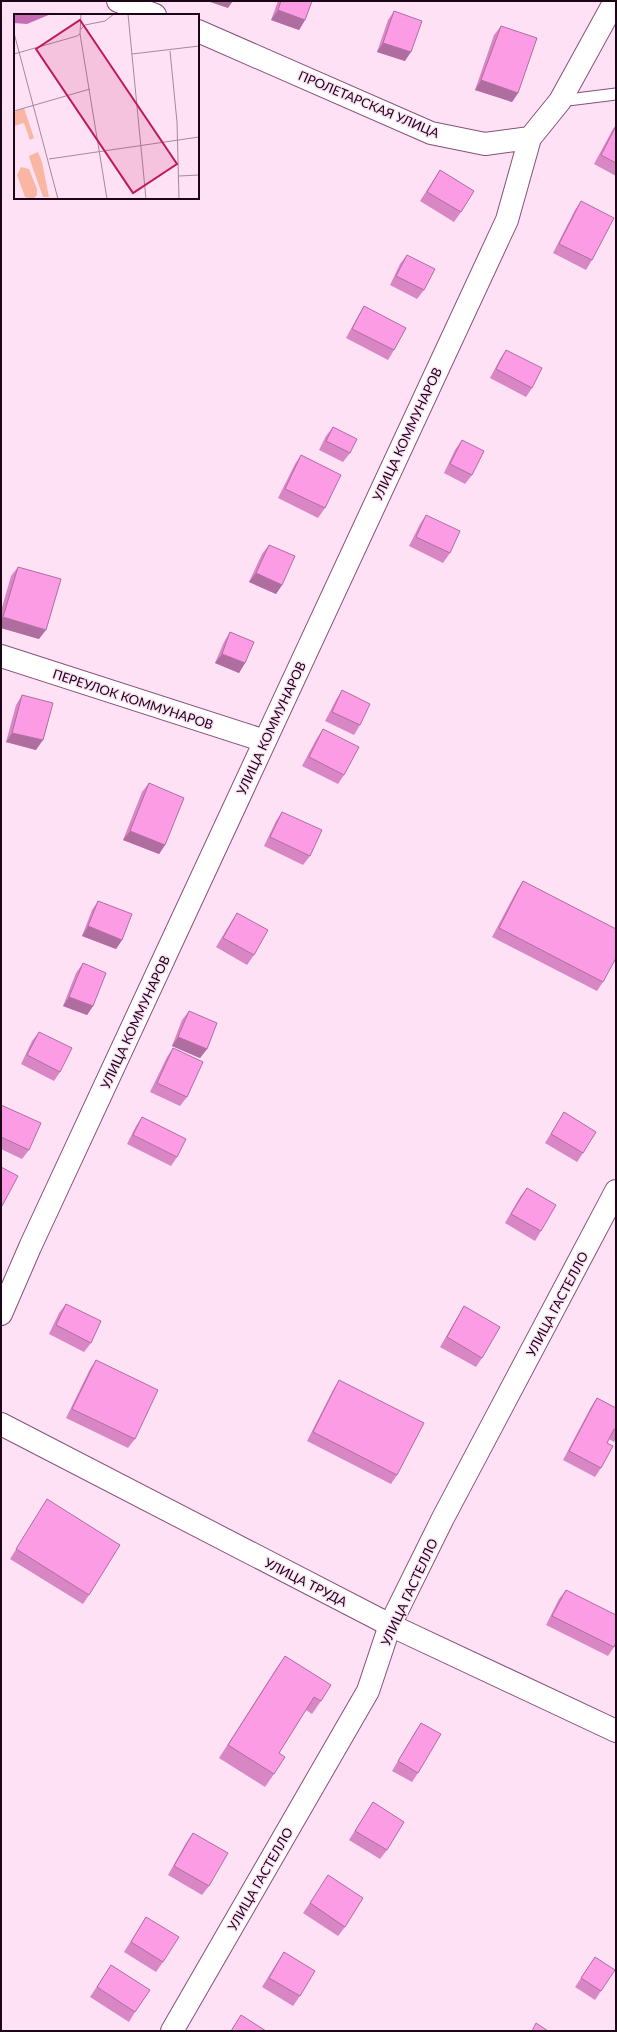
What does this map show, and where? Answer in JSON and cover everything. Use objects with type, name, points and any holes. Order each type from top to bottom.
[{"type":"street","points":[[118,1],[152,14]]},
{"type":"street","points":[[530,138],[560,101],[615,1]]},
{"type":"street","name":"ПРОЛЕТАРСКАЯ УЛИЦА","points":[[199,31],[431,133],[485,144],[530,138]]},
{"type":"street","name":"УЛИЦА КОММУНАРОВ","points":[[1,1314],[33,1240],[507,220],[530,138]]},
{"type":"street","name":"ПЕРЕУЛОК КОММУНАРОВ","points":[[1,656],[265,741]]},
{"type":"street","name":"УЛИЦА ГАСТЕЛЛО","points":[[172,2031],[368,1691],[390,1625],[443,1518],[616,1191]]},
{"type":"street","name":"УЛИЦА ТРУДА","points":[[1,1424],[390,1625],[616,1731]]},
{"type":"lane","points":[[560,101],[616,94]]},
{"type":"building","points":[[281,1],[312,1],[305,20],[278,10]]},
{"type":"building","points":[[394,11],[422,21],[411,52],[383,43]]},
{"type":"building","points":[[501,26],[537,38],[518,93],[481,80]]},
{"type":"building","points":[[616,126],[616,163],[601,155]]},
{"type":"building","points":[[440,170],[474,191],[461,212],[427,192]]},
{"type":"building","points":[[581,201],[614,218],[592,260],[559,244]]},
{"type":"building","points":[[407,255],[435,269],[424,290],[396,276]]},
{"type":"building","points":[[364,306],[406,328],[394,350],[352,329]]},
{"type":"building","points":[[506,350],[542,368],[532,388],[496,369]]},
{"type":"building","points":[[333,427],[357,439],[350,453],[326,441]]},
{"type":"building","points":[[462,440],[484,451],[472,475],[450,464]]},
{"type":"building","points":[[301,455],[341,475],[325,508],[285,489]]},
{"type":"building","points":[[426,515],[460,531],[450,553],[416,537]]},
{"type":"building","points":[[269,545],[295,556],[282,585],[256,573]]},
{"type":"building","points":[[18,567],[61,579],[46,630],[3,617]]},
{"type":"building","points":[[230,632],[254,642],[245,663],[222,654]]},
{"type":"building","points":[[342,690],[370,704],[360,725],[332,712]]},
{"type":"building","points":[[22,695],[53,703],[43,740],[12,733]]},
{"type":"building","points":[[323,729],[359,747],[344,775],[309,757]]},
{"type":"building","points":[[149,783],[184,798],[165,845],[130,831]]},
{"type":"building","points":[[282,812],[322,830],[310,856],[270,837]]},
{"type":"building","points":[[523,881],[616,929],[616,958],[603,982],[499,928]]},
{"type":"building","points":[[98,901],[132,914],[122,940],[88,926]]},
{"type":"building","points":[[237,913],[268,930],[254,955],[223,938]]},
{"type":"building","points":[[83,963],[106,973],[93,1006],[69,997]]},
{"type":"building","points":[[189,1011],[217,1023],[207,1049],[178,1037]]},
{"type":"building","points":[[39,1032],[72,1048],[60,1072],[27,1055]]},
{"type":"building","points":[[173,1048],[203,1062],[187,1097],[157,1083]]},
{"type":"building","points":[[1,1105],[41,1123],[29,1150],[1,1137]]},
{"type":"building","points":[[564,1112],[596,1132],[583,1153],[551,1134]]},
{"type":"building","points":[[142,1117],[186,1139],[177,1157],[133,1135]]},
{"type":"building","points":[[1,1167],[18,1176],[2,1206],[1,1206]]},
{"type":"building","points":[[527,1188],[556,1205],[541,1231],[511,1214]]},
{"type":"building","points":[[66,1304],[101,1321],[91,1343],[56,1325]]},
{"type":"building","points":[[464,1306],[500,1327],[482,1358],[447,1337]]},
{"type":"building","points":[[96,1360],[158,1390],[135,1439],[72,1409]]},
{"type":"building","points":[[339,1380],[424,1423],[397,1475],[313,1432]]},
{"type":"building","points":[[597,1398],[616,1408],[616,1430],[614,1429],[607,1443],[613,1446],[601,1468],[569,1451]]},
{"type":"building","points":[[47,1499],[120,1545],[89,1595],[16,1549]]},
{"type":"building","points":[[566,1590],[616,1615],[616,1643],[614,1647],[552,1616]]},
{"type":"building","points":[[285,1656],[331,1685],[321,1701],[314,1697],[279,1753],[285,1757],[274,1774],[228,1745]]},
{"type":"building","points":[[421,1723],[441,1734],[418,1773],[398,1761]]},
{"type":"building","points":[[373,1802],[404,1822],[387,1850],[355,1831]]},
{"type":"building","points":[[193,1833],[228,1853],[209,1886],[174,1866]]},
{"type":"building","points":[[328,1875],[363,1898],[345,1927],[310,1903]]},
{"type":"building","points":[[146,1917],[179,1937],[163,1962],[131,1942]]},
{"type":"building","points":[[284,1952],[315,1971],[300,1996],[269,1978]]},
{"type":"building","points":[[595,1957],[615,1970],[601,1991],[581,1978]]},
{"type":"building","points":[[111,1965],[150,1990],[135,2012],[97,1987]]},
{"type":"building","points":[[241,2015],[266,2031],[231,2031]]},
{"type":"building","points":[[536,2023],[548,2031],[532,2031]]}]
